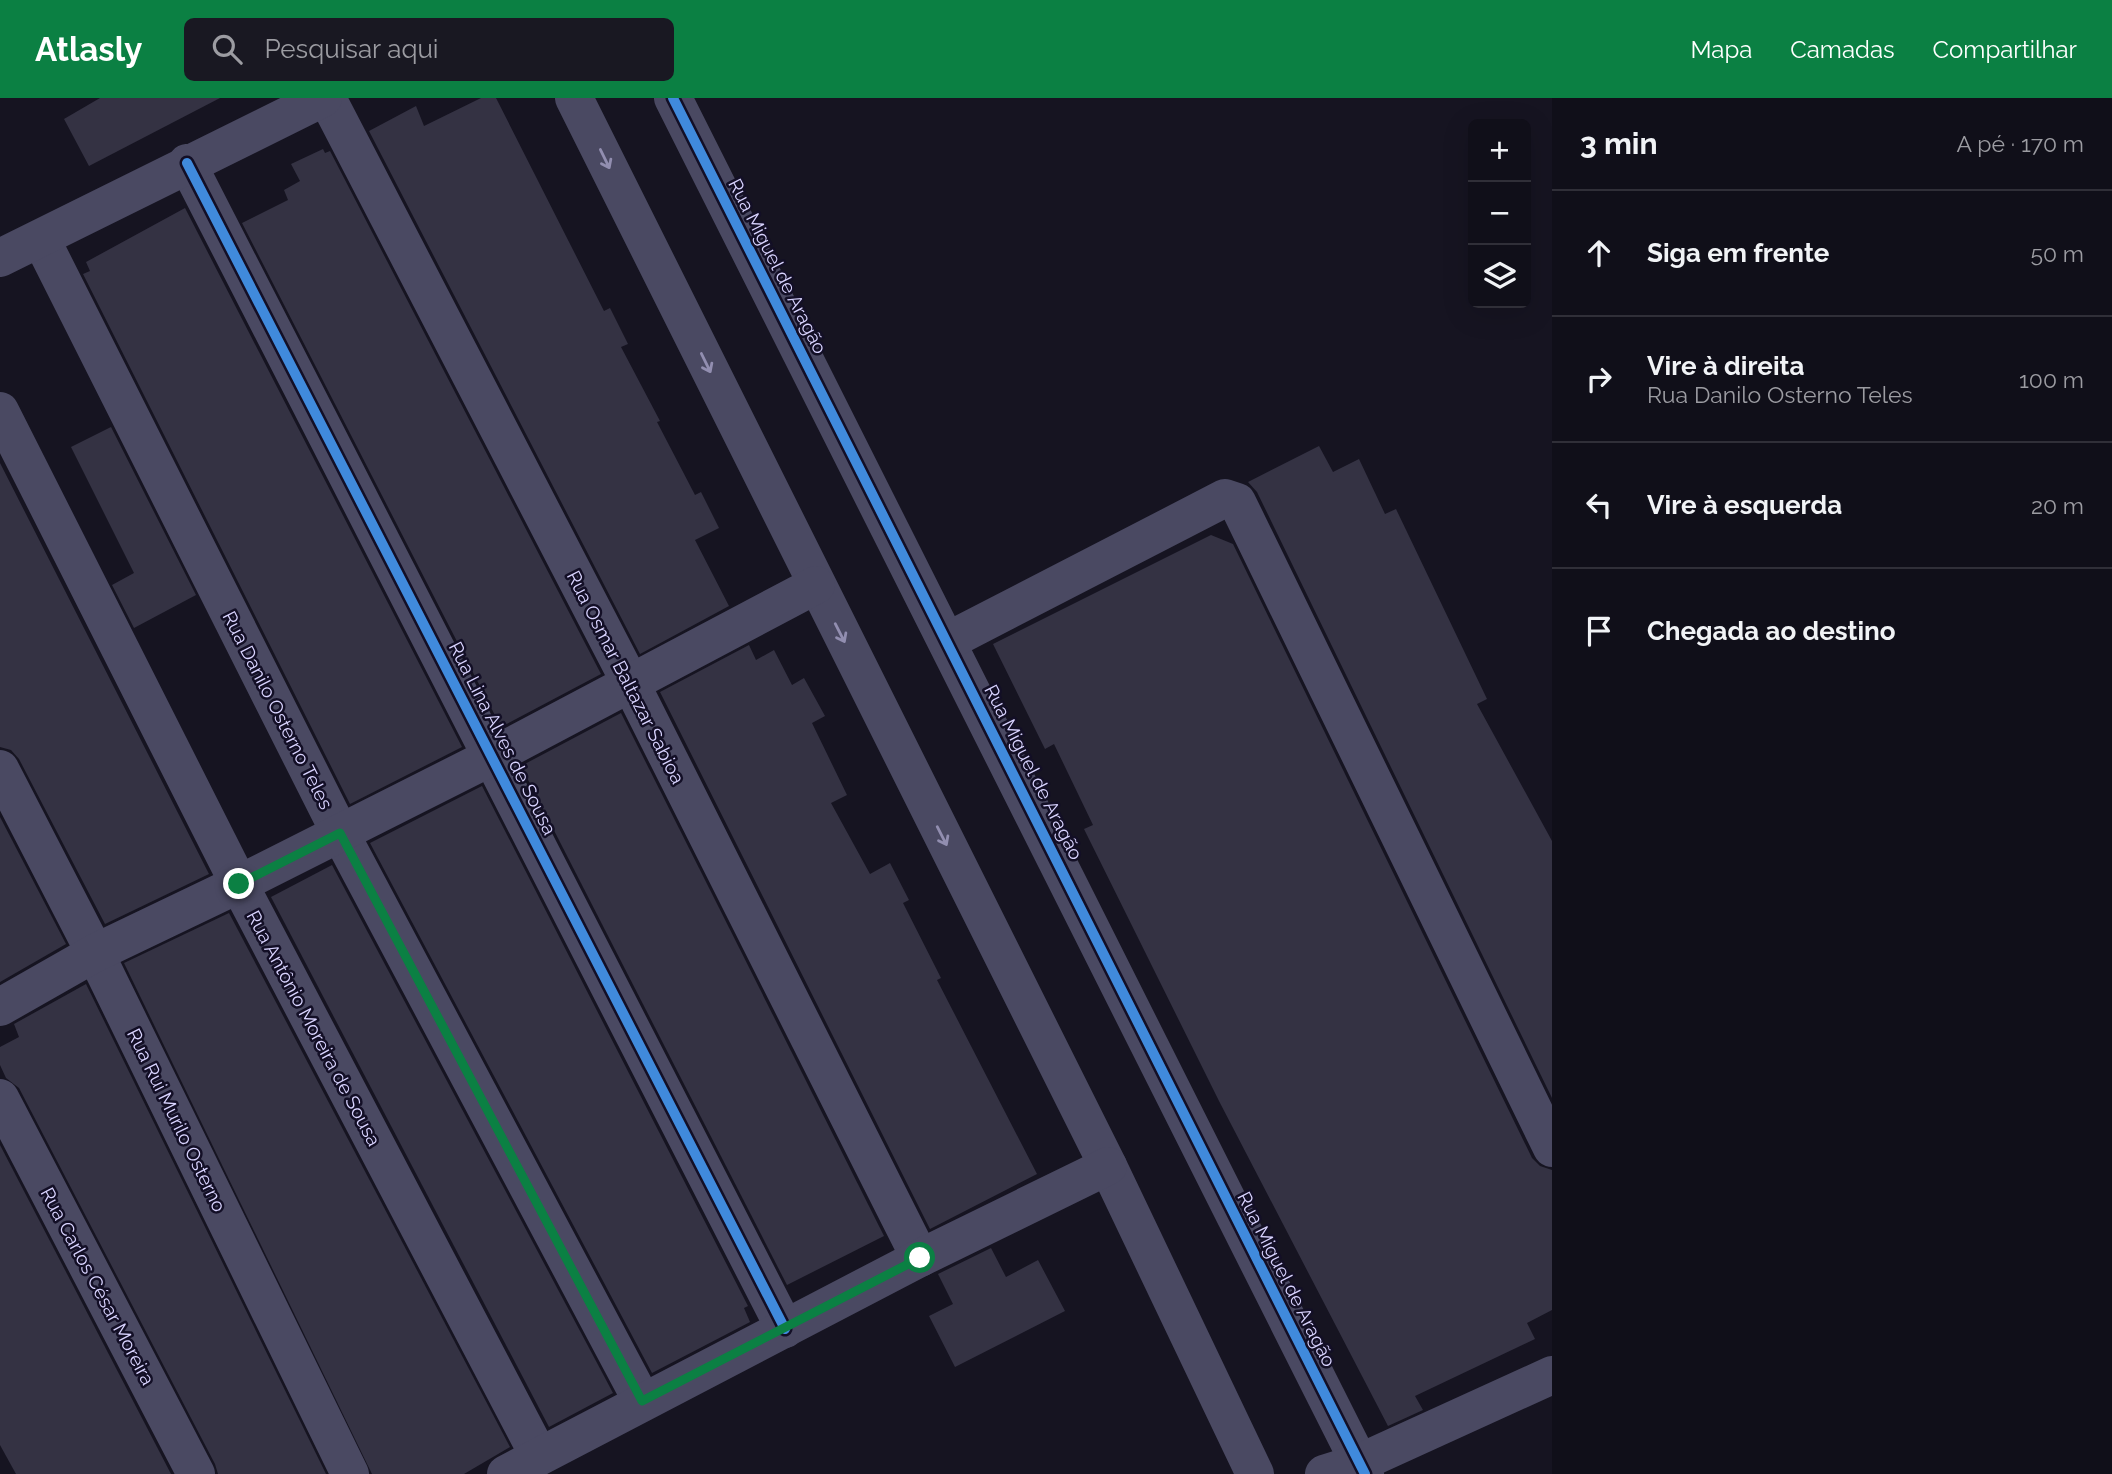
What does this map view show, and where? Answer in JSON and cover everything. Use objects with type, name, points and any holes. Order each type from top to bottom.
[{"type":"street","points":[[0,258],[187,163],[325,98]]},
{"type":"street","name":"Rua Osmar Baltazar Sabioa","points":[[325,98],[631,684],[920,1258]]},
{"type":"street","points":[[574,98],[1108,1166],[1255,1474]]},
{"type":"street","name":"Rua Miguel de Aragão","points":[[673,98],[948,640],[1350,1470]]},
{"type":"street","name":"Rua Lina Alves de Sousa","points":[[187,163],[785,1329]]},
{"type":"street","name":"Rua Danilo Osterno Teles","points":[[41,239],[340,833],[642,1401]]},
{"type":"street","name":"Rua Antônio Moreira de Sousa","points":[[0,411],[239,884],[539,1456]]},
{"type":"street","points":[[948,640],[1225,498],[1237,502],[1552,1148]]},
{"type":"street","points":[[0,1007],[95,953],[239,884],[492,756],[816,584]]},
{"type":"street","name":"Rua Rui Murilo Osterno","points":[[0,769],[95,953],[350,1474]]},
{"type":"street","name":"Rua Carlos César Moreira","points":[[0,1098],[196,1474]]},
{"type":"street","points":[[506,1474],[920,1258],[1108,1166]]},
{"type":"street","points":[[1350,1470],[1552,1375]]},
{"type":"building","points":[[100,98],[220,98],[89,166],[64,119]]},
{"type":"building","points":[[481,98],[496,98],[604,311],[610,308],[628,344],[621,347],[660,421],[657,422],[695,495],[701,492],[719,528],[695,540],[729,606],[640,654],[369,131],[416,106],[424,126]]},
{"type":"building","points":[[323,149],[325,153],[330,151],[601,674],[501,727],[242,223],[288,200],[284,190],[300,181],[291,164]]},
{"type":"building","points":[[185,208],[462,747],[350,804],[83,274],[90,271],[86,262]]},
{"type":"building","points":[[111,427],[196,595],[134,628],[112,585],[134,573],[71,447]]},
{"type":"building","points":[[1319,446],[1333,472],[1359,459],[1385,514],[1396,509],[1487,699],[1477,704],[1552,841],[1552,1098],[1257,492],[1248,482]]},
{"type":"building","points":[[0,463],[209,874],[105,924],[19,759],[11,750],[0,747]]},
{"type":"building","points":[[1211,535],[1233,544],[1532,1158],[1540,1166],[1552,1170],[1552,1310],[1527,1323],[1535,1339],[1415,1396],[1423,1410],[1388,1426],[1219,1101],[1084,829],[1093,825],[1054,744],[1045,749],[993,644]]},
{"type":"building","points":[[749,645],[756,660],[774,650],[792,685],[804,678],[825,716],[812,723],[847,795],[831,803],[870,874],[890,863],[909,900],[903,903],[941,978],[937,980],[1037,1174],[930,1229],[660,692]]},
{"type":"building","points":[[621,713],[884,1236],[787,1285],[521,766]]},
{"type":"building","points":[[482,786],[748,1306],[744,1308],[750,1322],[652,1373],[370,843]]},
{"type":"building","points":[[0,817],[66,944],[0,982]]},
{"type":"building","points":[[332,865],[613,1393],[549,1427],[271,897]]},
{"type":"building","points":[[229,913],[510,1447],[464,1474],[372,1474],[124,963]]},
{"type":"building","points":[[86,984],[326,1474],[218,1474],[19,1088],[6,1078],[0,1065],[0,1047],[19,1037],[14,1024]]},
{"type":"building","points":[[0,1145],[171,1474],[16,1474],[0,1445]]},
{"type":"building","points":[[991,1248],[1006,1277],[1038,1260],[1065,1311],[955,1367],[929,1316],[953,1304],[938,1274]]},
{"type":"cycle path","points":[[673,98],[1365,1474]]},
{"type":"cycle path","points":[[187,163],[785,1329]]},
{"type":"route","points":[[239,884],[340,833],[642,1401],[920,1258]]}]
